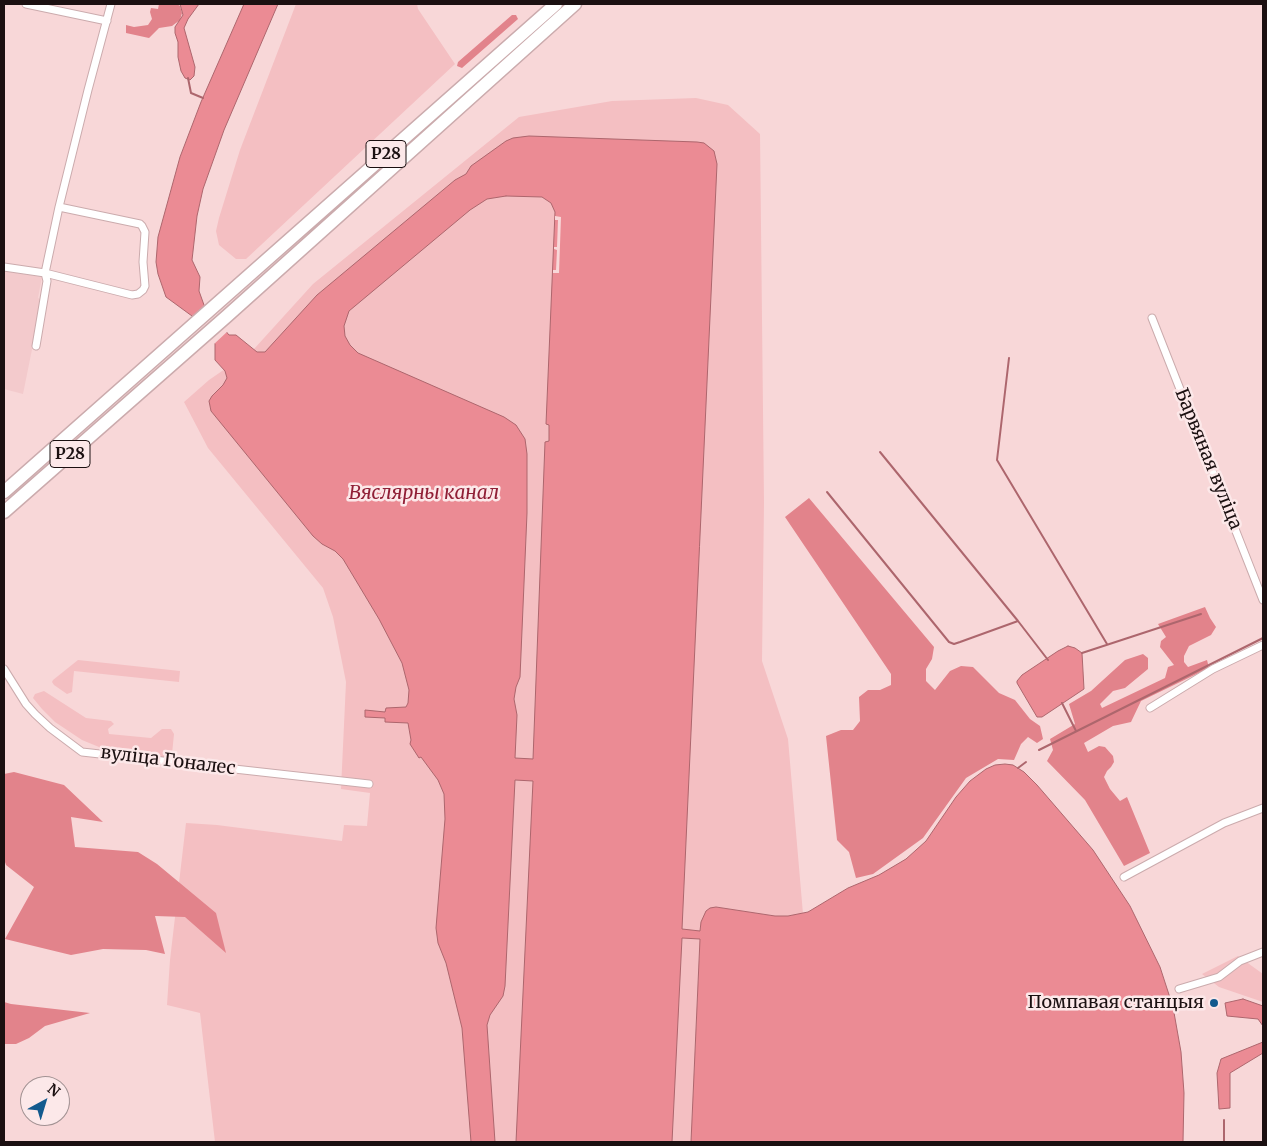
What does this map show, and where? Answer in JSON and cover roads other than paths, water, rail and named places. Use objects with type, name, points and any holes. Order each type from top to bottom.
[{"type":"highway","name":"Р28","points":[[4,492],[556,4]]},
{"type":"highway","name":"Р28","points":[[4,512],[227,316],[575,4]]},
{"type":"street","points":[[26,4],[107,21]]},
{"type":"street","points":[[36,346],[48,282],[45,273],[59,207],[111,4]]},
{"type":"street","points":[[4,267],[45,273],[132,295],[140,292],[145,286],[143,262],[145,232],[142,226],[140,224],[59,207]]},
{"type":"street","name":"Барвяная вуліца","points":[[1152,318],[1263,600]]},
{"type":"street","points":[[1150,708],[1213,668],[1263,645]]},
{"type":"street","name":"вуліца Гоналес","points":[[4,669],[26,704],[35,714],[82,752],[369,784]]},
{"type":"street","points":[[1124,876],[1224,823],[1263,808]]},
{"type":"street","points":[[1179,989],[1219,977],[1240,961],[1263,952]]},
{"type":"water","points":[[180,4],[199,4],[184,28],[195,67],[194,76],[190,80],[185,78],[181,71],[178,57],[175,27],[183,15]]},
{"type":"water","name":"Вяслярны канал","points":[[244,4],[278,4],[224,130],[203,189],[197,216],[192,260],[200,277],[199,291],[204,305],[229,335],[236,335],[257,352],[265,352],[317,295],[455,180],[466,174],[471,166],[506,141],[529,136],[697,142],[704,143],[714,151],[717,164],[682,929],[700,931],[701,922],[706,911],[716,907],[775,916],[788,916],[808,912],[848,888],[879,875],[906,859],[926,841],[956,797],[970,781],[995,765],[1013,765],[1024,772],[1037,785],[1093,850],[1130,906],[1160,967],[1173,1007],[1181,1052],[1184,1093],[1183,1142],[691,1142],[700,939],[682,938],[672,1142],[516,1142],[533,781],[515,780],[505,986],[503,996],[490,1015],[487,1025],[495,1142],[471,1142],[462,1028],[446,963],[438,943],[436,928],[445,819],[444,794],[438,780],[410,744],[408,723],[385,722],[385,718],[365,717],[365,710],[385,712],[386,708],[406,707],[409,690],[402,663],[379,619],[343,559],[313,536],[211,411],[209,401],[227,378],[225,371],[215,360],[215,344],[192,316],[166,297],[158,274],[156,262],[158,237],[180,157],[201,102]],"holes":[[[506,196],[542,197],[551,203],[555,212],[546,424],[549,425],[549,441],[545,442],[533,759],[515,758],[517,715],[514,699],[520,677],[527,513],[527,454],[525,439],[516,425],[504,417],[358,353],[345,336],[344,326],[349,311],[470,210],[487,199]]]},
{"type":"water","points":[[1068,646],[1082,653],[1084,689],[1042,717],[1037,717],[1017,681],[1022,675]]},
{"type":"water","points":[[1243,999],[1263,1006],[1263,1026],[1258,1019],[1227,1016],[1225,1003]]},
{"type":"water","points":[[1263,1042],[1263,1053],[1230,1073],[1230,1108],[1219,1109],[1217,1073],[1221,1059]]},
{"type":"waterway","points":[[188,78],[191,93],[203,98]]},
{"type":"waterway","points":[[1009,358],[997,460],[1107,644]]},
{"type":"waterway","points":[[880,452],[1048,660]]},
{"type":"waterway","points":[[827,492],[949,642],[954,644],[1018,621]]},
{"type":"waterway","points":[[1082,653],[1201,614]]},
{"type":"waterway","points":[[1039,750],[1263,638]]},
{"type":"waterway","points":[[1062,703],[1076,731]]},
{"type":"waterway","points":[[1018,768],[1026,762]]},
{"type":"waterway","points":[[1224,1120],[1224,1142]]},
{"type":"place","name":"Помпавая станцыя","points":[[1214,1003]]}]
